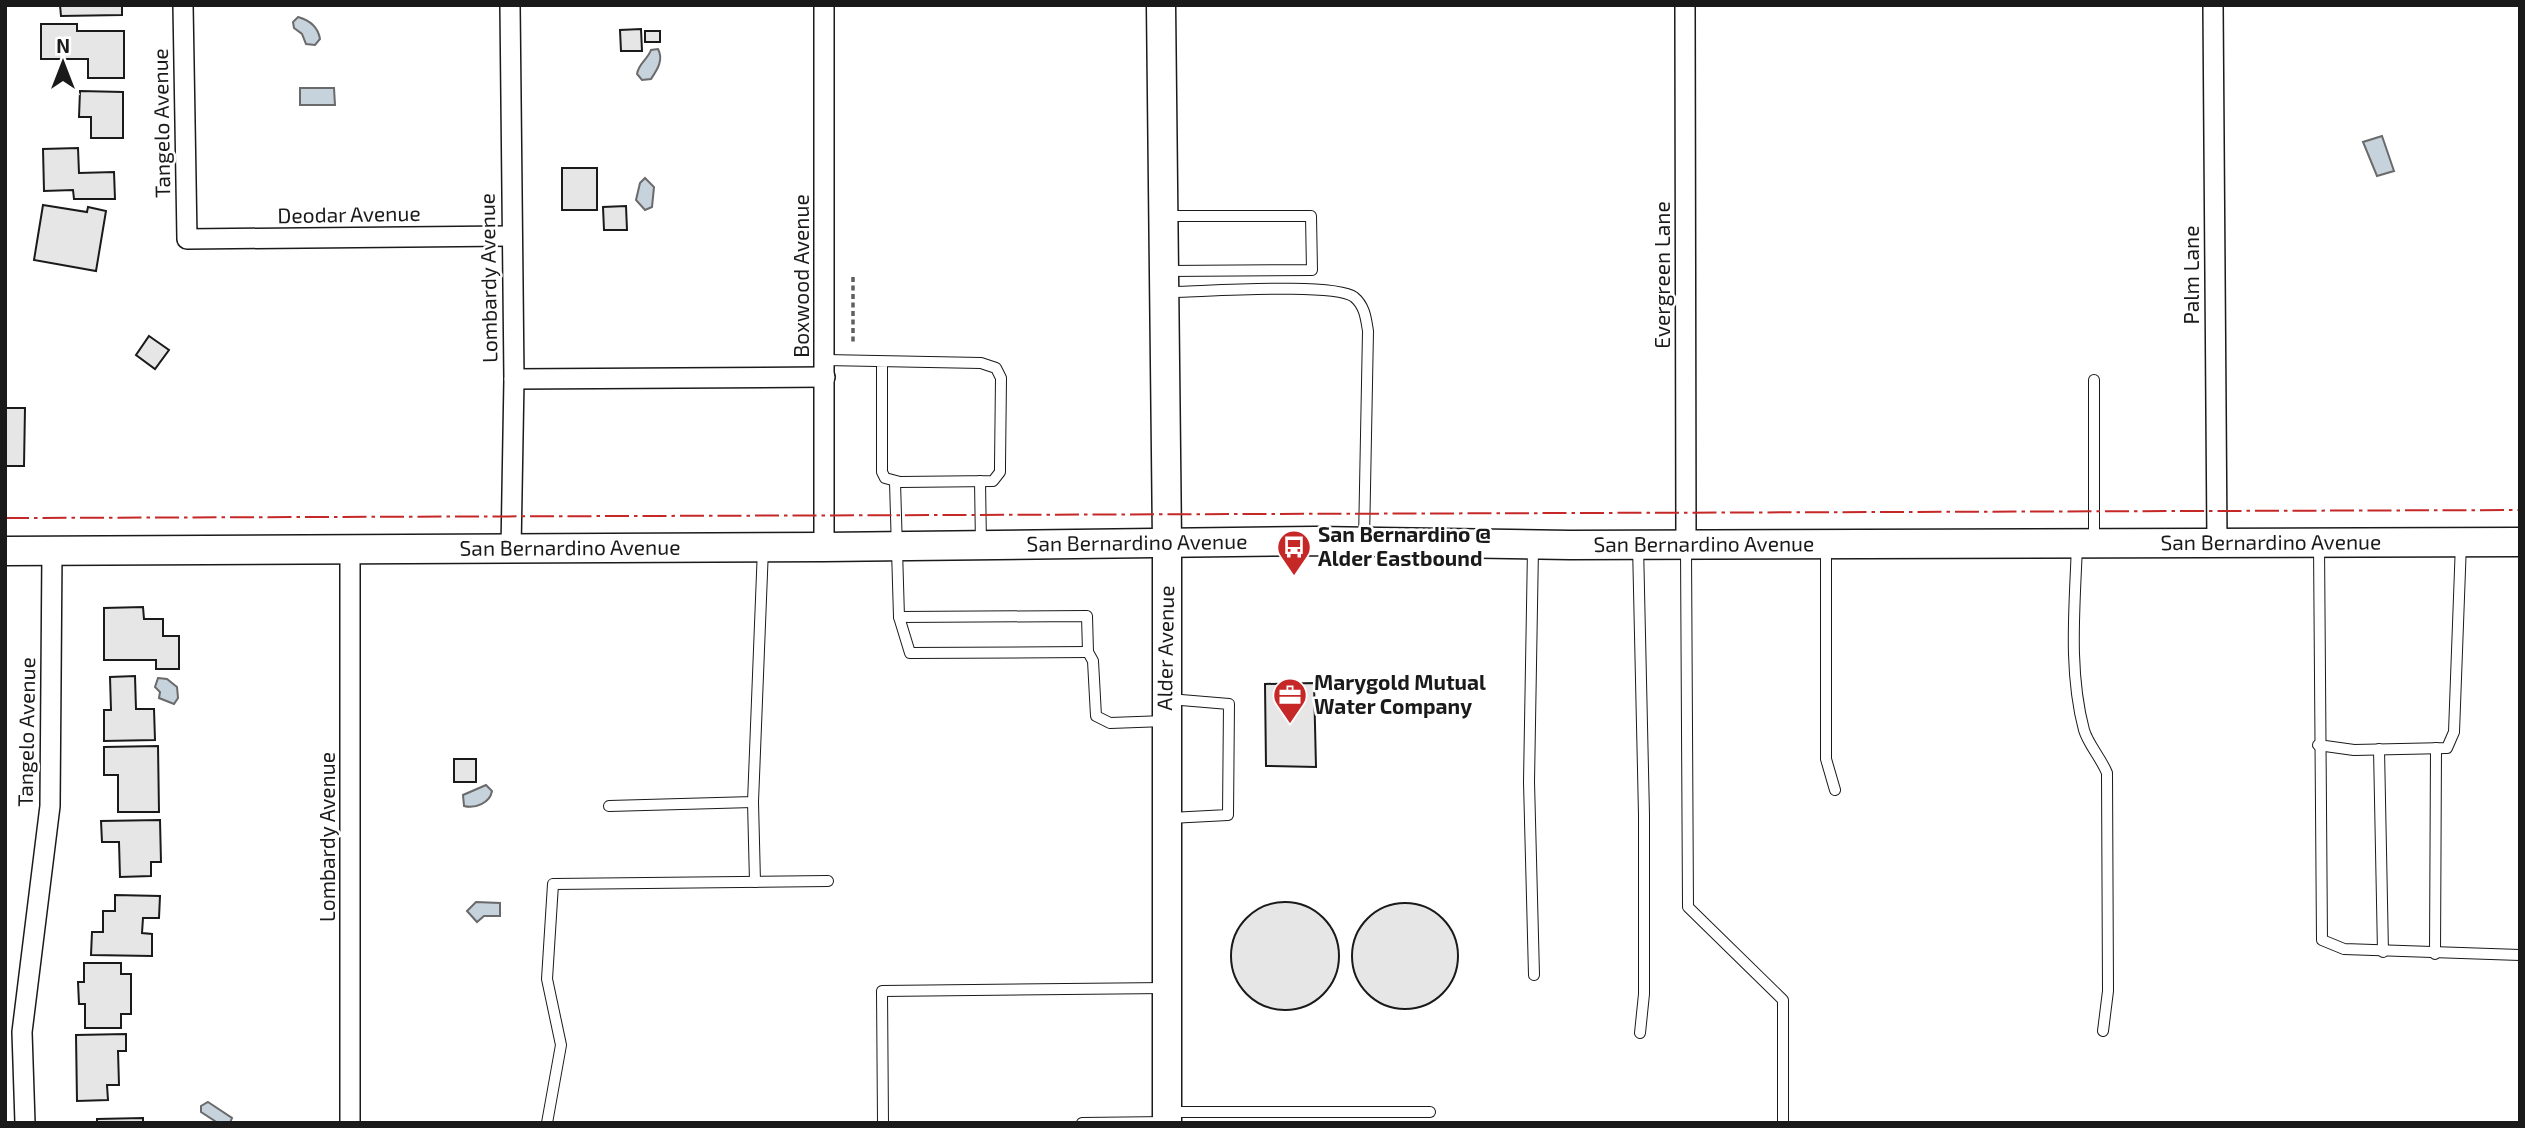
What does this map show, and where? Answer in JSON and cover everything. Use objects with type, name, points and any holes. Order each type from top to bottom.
[{"type":"main road","name":"Alder Avenue","points":[[1161,5],[1167,542],[1167,1119]]},
{"type":"main road","name":"San Bernardino Avenue","points":[[5,551],[1364,541],[1638,545],[2520,542]]},
{"type":"street","name":"Tangelo Avenue","points":[[183,5],[187,239]]},
{"type":"street","name":"Lombardy Avenue","points":[[510,5],[510,236],[514,379],[511,549]]},
{"type":"street","name":"Boxwood Avenue","points":[[824,5],[824,547]]},
{"type":"street","name":"Evergreen Lane","points":[[1685,5],[1686,544]]},
{"type":"street","name":"Palm Lane","points":[[2213,5],[2217,543]]},
{"type":"street","name":"Deodar Avenue","points":[[187,239],[510,236]]},
{"type":"street","points":[[514,379],[825,368]]},
{"type":"street","name":"Lombardy Avenue","points":[[350,550],[350,1123]]},
{"type":"street","name":"Tangelo Avenue","points":[[25,1123],[22,1032],[50,806],[52,551]]},
{"type":"lane","points":[[1163,216],[1311,216],[1312,270],[1237,270],[1163,282]]},
{"type":"lane","points":[[1163,282],[1325,289],[1353,296],[1364,309],[1368,331],[1364,541]]},
{"type":"lane","points":[[825,368],[882,362],[981,363],[1000,372],[1000,472],[993,481],[895,482],[885,478],[882,472],[882,362]]},
{"type":"lane","points":[[2094,380],[2085,544],[2074,628],[2077,696],[2085,733],[2099,754],[2107,773],[2108,991],[2103,1031]]},
{"type":"lane","points":[[980,481],[981,545]]},
{"type":"lane","points":[[895,482],[899,617],[910,653],[1088,652]]},
{"type":"lane","points":[[2318,745],[2379,749],[2446,748],[2454,732],[2461,542]]},
{"type":"lane","points":[[2319,543],[2318,745],[2322,940],[2344,950],[2520,955]]},
{"type":"lane","points":[[1533,544],[1529,782],[1534,975]]},
{"type":"lane","points":[[1686,544],[1688,906],[1783,1000],[1783,1123]]},
{"type":"lane","points":[[1826,544],[1826,759],[1835,790]]},
{"type":"lane","points":[[1638,545],[1644,815],[1644,994],[1640,1033]]},
{"type":"lane","points":[[755,882],[753,802],[763,547]]},
{"type":"lane","points":[[899,617],[1087,615],[1088,652],[1093,661],[1096,716],[1110,723],[1166,710],[1229,704],[1228,815],[1166,818]]},
{"type":"lane","points":[[2434,954],[2436,748]]},
{"type":"lane","points":[[2379,749],[2383,952]]},
{"type":"lane","points":[[609,806],[753,802]]},
{"type":"lane","points":[[547,1123],[561,1045],[547,979],[553,884],[828,881]]},
{"type":"lane","points":[[883,1123],[882,991],[1166,988]]},
{"type":"lane","points":[[1082,1123],[1430,1112]]},
{"type":"path","points":[[853,277],[853,353]]},
{"type":"shaded area","points":[[298,17],[309,22],[317,31],[320,39],[315,45],[306,44],[302,34],[294,28],[293,22]]},
{"type":"shaded area","points":[[658,49],[660,61],[657,68],[651,79],[642,80],[637,74],[639,67],[651,50]]},
{"type":"shaded area","points":[[300,88],[334,88],[335,105],[300,105]]},
{"type":"shaded area","points":[[2382,136],[2394,171],[2377,176],[2363,142]]},
{"type":"shaded area","points":[[645,178],[654,187],[652,207],[645,210],[636,200],[640,183]]},
{"type":"shaded area","points":[[158,678],[167,679],[177,687],[178,698],[174,704],[159,698],[160,692],[155,687]]},
{"type":"shaded area","points":[[486,785],[492,791],[485,802],[477,806],[464,806],[463,795]]},
{"type":"shaded area","points":[[476,902],[500,903],[500,916],[484,916],[477,922],[467,911]]},
{"type":"shaded area","points":[[208,1102],[232,1118],[230,1123],[218,1123],[201,1112],[201,1106]]},
{"type":"building","points":[[60,5],[122,5],[122,15],[61,16]]},
{"type":"building","points":[[41,24],[77,24],[77,31],[124,31],[124,78],[88,78],[88,59],[41,59]]},
{"type":"building","points":[[641,29],[642,51],[621,51],[620,30]]},
{"type":"building","points":[[645,31],[660,31],[660,42],[645,42]]},
{"type":"building","points":[[80,91],[123,92],[123,138],[91,138],[91,117],[79,117]]},
{"type":"building","points":[[78,148],[79,173],[114,172],[115,199],[74,199],[73,190],[44,191],[43,149]]},
{"type":"building","points":[[562,168],[597,168],[597,210],[562,210]]},
{"type":"building","points":[[43,205],[87,212],[88,207],[106,211],[96,271],[34,260]]},
{"type":"building","points":[[626,206],[627,230],[604,230],[603,207]]},
{"type":"building","points":[[149,336],[169,350],[155,369],[136,355]]},
{"type":"building","points":[[5,408],[25,408],[24,466],[5,466]]},
{"type":"building","points":[[143,607],[144,619],[163,619],[163,636],[179,636],[179,669],[156,669],[156,660],[104,660],[104,608]]},
{"type":"building","points":[[135,676],[136,709],[154,709],[155,740],[104,741],[104,710],[111,710],[110,677]]},
{"type":"building","name":"Marygold Mutual Water Company","points":[[1314,683],[1316,767],[1266,766],[1265,684]]},
{"type":"building","points":[[158,746],[159,812],[118,812],[118,775],[104,775],[104,747]]},
{"type":"building","points":[[454,759],[476,759],[476,782],[454,782]]},
{"type":"building","points":[[160,820],[161,862],[151,862],[151,876],[120,877],[119,842],[102,842],[101,821]]},
{"type":"building","points":[[115,895],[160,896],[159,918],[143,918],[142,933],[152,934],[152,956],[91,955],[92,932],[103,932],[103,911],[115,911]]},
{"type":"building","points":[[1285,902],[1306,906],[1323,918],[1335,935],[1339,956],[1335,977],[1323,994],[1306,1006],[1285,1010],[1264,1006],[1247,994],[1235,977],[1231,956],[1235,935],[1247,918],[1264,906]]},
{"type":"building","points":[[1405,903],[1425,907],[1443,918],[1454,936],[1458,956],[1454,976],[1443,994],[1425,1005],[1405,1009],[1385,1005],[1367,994],[1356,976],[1352,956],[1356,936],[1367,918],[1385,907]]},
{"type":"building","points":[[84,963],[121,963],[121,974],[131,974],[131,1014],[121,1014],[121,1028],[85,1028],[85,1004],[79,1004],[78,982],[84,982]]},
{"type":"building","points":[[126,1034],[126,1051],[118,1051],[119,1085],[107,1085],[108,1100],[77,1101],[76,1035]]},
{"type":"building","points":[[143,1118],[143,1123],[97,1123],[97,1119]]},
{"type":"power","points":[[5,518],[2520,510]]},
{"type":"place","name":"San Bernardino @ Alder Eastbound","points":[[1294,577]]},
{"type":"place","name":"Marygold Mutual Water Company","points":[[1290,725]]}]
